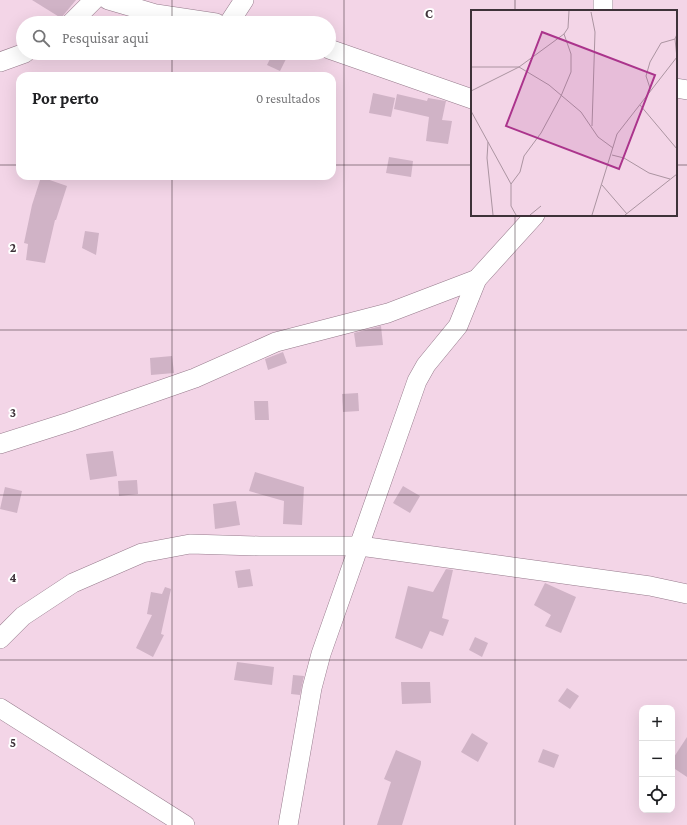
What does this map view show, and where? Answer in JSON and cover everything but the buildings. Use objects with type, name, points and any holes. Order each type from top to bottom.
[{"type":"street","points":[[78,16],[94,0]]},
{"type":"street","points":[[108,0],[140,10],[169,16]]},
{"type":"street","points":[[234,16],[244,0]]},
{"type":"street","points":[[336,51],[471,99]]},
{"type":"street","points":[[0,62],[16,56]]},
{"type":"street","points":[[677,88],[687,90]]},
{"type":"street","points":[[288,825],[314,681],[321,654],[417,381],[426,365],[458,326],[477,278],[534,216]]},
{"type":"street","points":[[0,444],[195,378],[276,342],[388,313],[477,278]]},
{"type":"street","points":[[0,639],[23,616],[73,583],[142,553],[190,544],[360,546],[650,586],[687,594]]},
{"type":"street","points":[[0,708],[185,825]]}]
